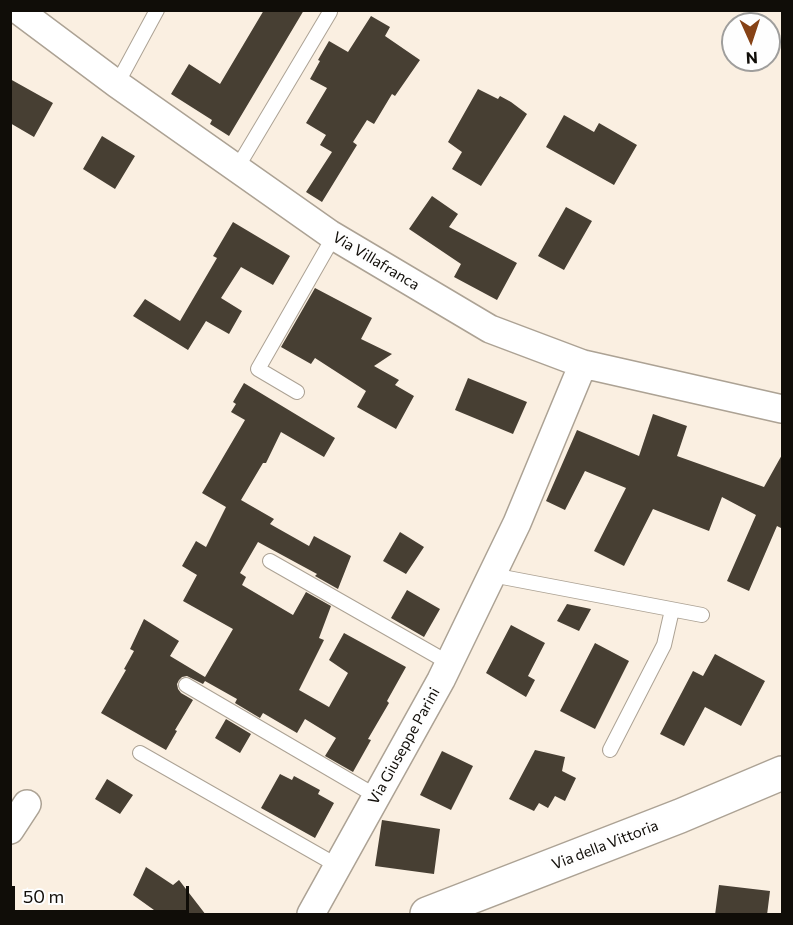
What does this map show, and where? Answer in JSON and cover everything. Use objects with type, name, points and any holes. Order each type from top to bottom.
[{"type":"main road","name":"Via della Vittoria","points":[[427,915],[783,773]]},
{"type":"street","name":"Via Villafranca","points":[[18,10],[117,84],[333,236],[490,329],[583,364],[783,409]]},
{"type":"street","name":"Via Giuseppe Parini","points":[[311,915],[441,680],[517,523],[583,364]]},
{"type":"street","points":[[10,830],[27,804]]},
{"type":"lane","points":[[117,84],[157,10]]},
{"type":"lane","points":[[237,168],[330,12]]},
{"type":"lane","points":[[297,392],[258,369],[333,236]]},
{"type":"lane","points":[[270,561],[449,663]]},
{"type":"lane","points":[[492,575],[702,615]]},
{"type":"lane","points":[[610,750],[664,645],[672,609]]},
{"type":"lane","points":[[186,684],[376,796]]},
{"type":"lane","points":[[140,753],[338,866]]},
{"type":"building","points":[[264,10],[304,10],[229,136],[210,124],[212,120],[171,94],[189,64],[220,84]]},
{"type":"building","points":[[371,16],[390,27],[385,36],[420,60],[395,96],[392,94],[374,124],[367,120],[353,142],[357,145],[322,202],[306,192],[332,152],[320,145],[326,135],[306,123],[327,88],[310,79],[329,41],[348,52]]},
{"type":"building","points":[[10,79],[53,103],[34,137],[10,123]]},
{"type":"building","points":[[478,89],[498,99],[500,96],[527,114],[481,186],[452,169],[462,152],[448,142]]},
{"type":"building","points":[[564,115],[594,132],[599,123],[637,145],[614,185],[546,147]]},
{"type":"building","points":[[102,136],[135,156],[115,189],[83,169]]},
{"type":"building","points":[[432,196],[458,214],[449,227],[517,263],[497,300],[454,277],[461,264],[409,229]]},
{"type":"building","points":[[566,207],[592,221],[564,270],[538,256]]},
{"type":"building","points":[[233,222],[290,256],[273,285],[241,267],[221,298],[242,311],[229,334],[206,321],[188,350],[133,316],[145,299],[180,321],[217,258],[213,256]]},
{"type":"building","points":[[315,288],[372,318],[361,339],[392,354],[374,366],[399,380],[395,385],[414,396],[396,429],[357,407],[366,391],[315,358],[311,364],[281,347]]},
{"type":"building","points":[[468,378],[527,402],[513,434],[455,410]]},
{"type":"building","points":[[244,383],[335,438],[324,457],[281,432],[266,463],[263,463],[241,500],[274,519],[270,524],[309,546],[314,536],[351,556],[338,589],[315,576],[317,574],[258,542],[240,573],[246,577],[242,585],[293,615],[306,592],[331,606],[319,638],[324,640],[299,690],[329,707],[348,673],[329,660],[344,633],[406,667],[353,772],[325,756],[336,738],[305,719],[297,733],[263,713],[260,718],[235,703],[237,699],[205,681],[203,684],[187,676],[179,680],[178,689],[193,700],[166,750],[101,713],[126,670],[124,669],[134,651],[130,649],[144,619],[179,641],[170,656],[205,677],[233,629],[183,601],[197,575],[182,566],[196,541],[206,547],[226,507],[202,493],[245,420],[231,412],[236,404],[233,402]]},
{"type":"building","points":[[653,414],[687,426],[677,456],[764,487],[783,453],[783,529],[777,526],[749,591],[727,581],[756,515],[722,497],[709,531],[653,509],[624,566],[594,551],[626,488],[585,471],[565,510],[546,501],[577,430],[639,456]]},
{"type":"building","points":[[400,532],[424,547],[406,574],[383,561]]},
{"type":"building","points":[[407,590],[440,609],[424,637],[391,618]]},
{"type":"building","points":[[567,604],[591,609],[579,631],[557,621]]},
{"type":"building","points":[[511,625],[545,643],[528,676],[535,680],[526,697],[486,673]]},
{"type":"building","points":[[595,643],[629,661],[595,729],[560,711]]},
{"type":"building","points":[[715,654],[765,681],[741,726],[705,707],[684,746],[660,734],[693,671],[703,676]]},
{"type":"building","points":[[226,719],[251,734],[240,753],[215,738]]},
{"type":"building","points":[[535,750],[565,757],[562,771],[576,778],[565,801],[555,796],[548,808],[539,803],[534,811],[509,799]]},
{"type":"building","points":[[442,751],[473,766],[451,810],[420,795]]},
{"type":"building","points":[[280,774],[292,780],[294,776],[320,790],[318,794],[334,803],[315,838],[261,808]]},
{"type":"building","points":[[107,779],[133,795],[120,814],[95,799]]},
{"type":"building","points":[[382,820],[440,829],[434,874],[375,866]]},
{"type":"building","points":[[146,867],[173,885],[179,880],[206,915],[161,915],[133,895]]},
{"type":"building","points":[[719,885],[770,891],[767,915],[715,915]]}]
